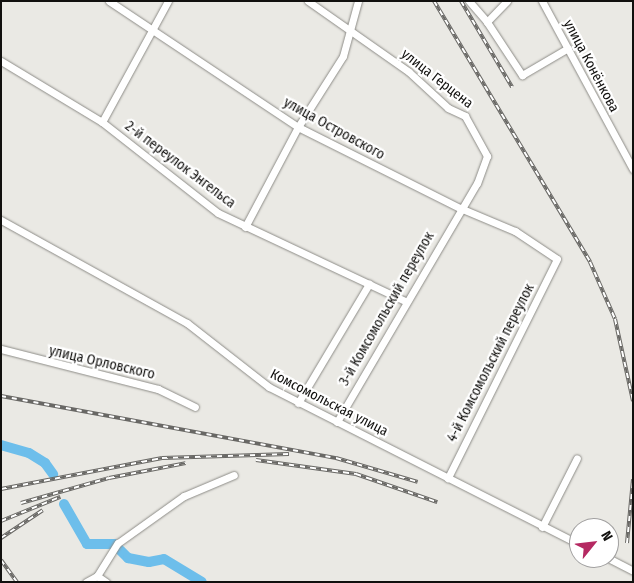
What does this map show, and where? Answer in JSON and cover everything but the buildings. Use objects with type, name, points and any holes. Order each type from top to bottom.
[{"type":"street","name":"улица Островского","points":[[109,1],[298,127],[460,208],[514,231],[557,259]]},
{"type":"street","points":[[102,122],[168,1]]},
{"type":"street","name":"улица Герцена","points":[[308,1],[409,72],[448,108],[465,116],[479,135],[487,156],[484,170],[460,208]]},
{"type":"street","points":[[245,227],[298,127],[343,56],[358,1]]},
{"type":"street","points":[[469,1],[487,22],[522,74],[568,48]]},
{"type":"street","points":[[487,22],[507,1]]},
{"type":"street","name":"улица Конёнкова","points":[[542,1],[633,169]]},
{"type":"street","name":"2-й переулок Энгельса","points":[[1,61],[102,122],[218,213],[406,301]]},
{"type":"street","name":"3-й Комсомольский переулок","points":[[337,422],[460,208]]},
{"type":"street","name":"Комсомольская улица","points":[[1,220],[188,323],[241,368],[298,403],[569,539]]},
{"type":"street","name":"4-й Комсомольский переулок","points":[[448,478],[557,259]]},
{"type":"street","points":[[298,403],[369,284]]},
{"type":"street","name":"улица Орловского","points":[[1,349],[158,389],[195,407]]},
{"type":"street","points":[[542,527],[577,458]]},
{"type":"street","points":[[86,582],[97,576],[118,543],[184,496],[234,475]]},
{"type":"street","points":[[619,564],[633,571]]},
{"type":"street","points":[[97,576],[106,582]]},
{"type":"waterway","points":[[1,445],[29,453],[45,463],[53,474]]},
{"type":"waterway","points":[[64,504],[87,544],[114,544],[128,558],[149,562],[164,559],[202,582]]},
{"type":"railway","points":[[434,1],[590,262],[615,319],[633,401]]},
{"type":"railway","points":[[461,1],[512,87]]},
{"type":"railway","points":[[1,396],[336,458],[418,482]]},
{"type":"railway","points":[[1,489],[162,458],[289,454]]},
{"type":"railway","points":[[256,460],[356,474],[437,502]]},
{"type":"railway","points":[[21,503],[109,478],[186,463]]},
{"type":"railway","points":[[627,543],[633,479]]},
{"type":"railway","points":[[1,521],[60,497]]},
{"type":"railway","points":[[1,538],[43,510]]},
{"type":"railway","points":[[1,560],[17,582]]}]
